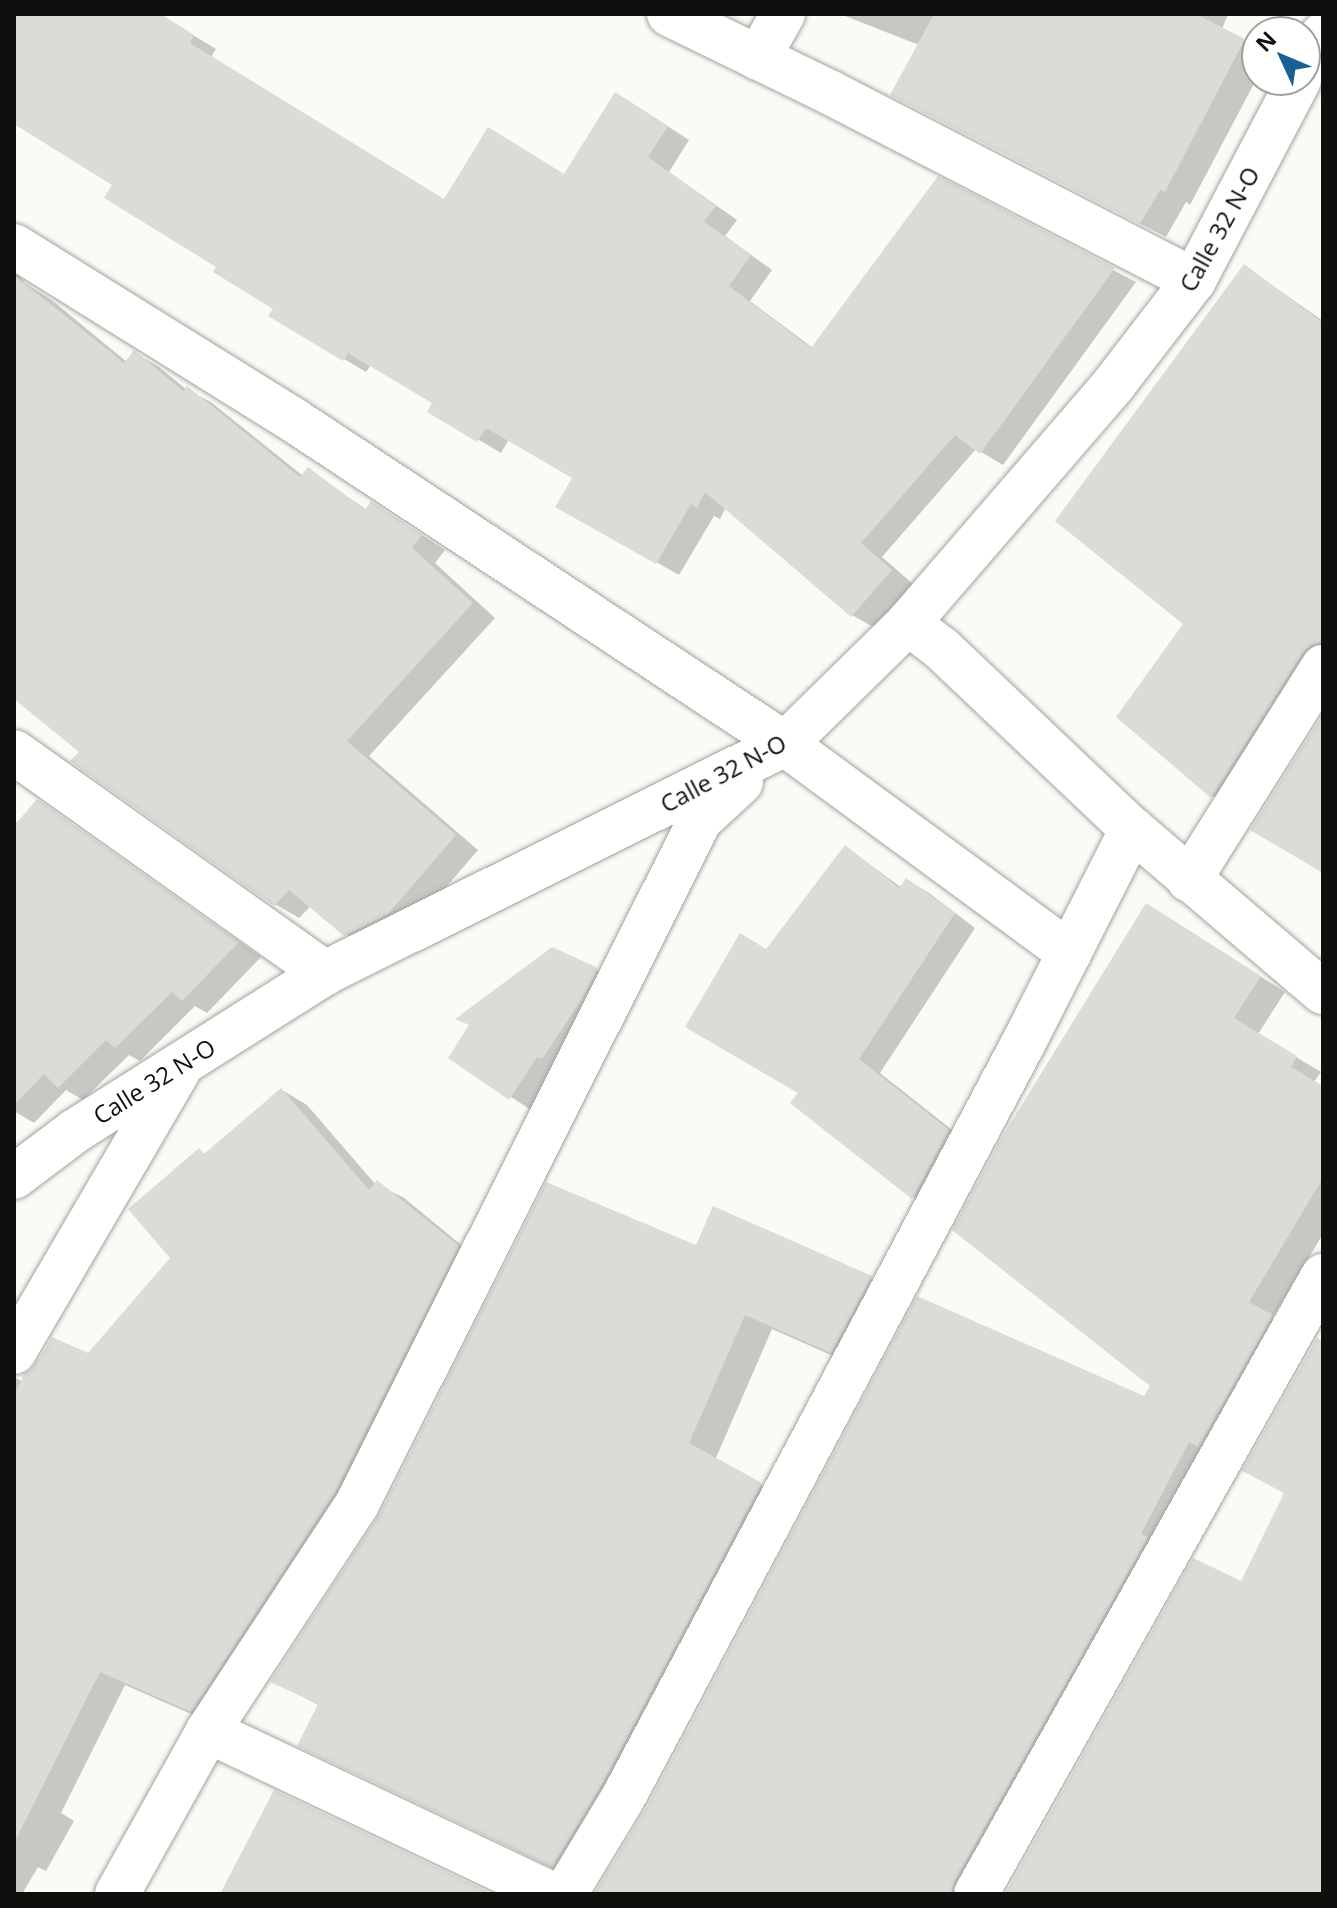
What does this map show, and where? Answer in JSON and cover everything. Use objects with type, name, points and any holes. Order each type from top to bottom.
[{"type":"street","points":[[669,14],[1194,280]]},
{"type":"street","points":[[758,58],[783,14]]},
{"type":"street","name":"Calle 32 N-O","points":[[14,1177],[75,1131],[325,973],[785,744],[908,623],[1114,384],[1194,280],[1291,96]]},
{"type":"street","points":[[14,246],[295,421],[785,744],[1069,953]]},
{"type":"street","points":[[908,623],[942,649],[1189,880],[1323,992]]},
{"type":"street","points":[[1189,880],[1323,667]]},
{"type":"street","points":[[117,1894],[208,1731],[357,1504],[700,820],[785,744]]},
{"type":"street","points":[[14,752],[325,973]]},
{"type":"street","points":[[565,1894],[638,1770],[1132,829]]},
{"type":"street","points":[[14,1352],[183,1063]]},
{"type":"street","points":[[976,1894],[1323,1276]]},
{"type":"street","points":[[208,1731],[551,1894]]},
{"type":"building","points":[[14,14],[161,14],[194,35],[190,43],[444,199],[488,127],[564,174],[615,92],[668,126],[648,157],[716,206],[704,222],[751,255],[729,286],[811,348],[938,176],[1115,268],[980,454],[955,435],[861,543],[892,570],[851,617],[705,492],[697,508],[691,504],[656,564],[555,507],[572,478],[486,428],[477,442],[427,412],[432,403],[348,353],[343,361],[268,316],[273,309],[213,272],[216,267],[104,198],[112,185],[14,124]]},
{"type":"building","points":[[934,14],[1196,14],[1241,37],[1241,47],[1165,192],[1160,190],[1140,224],[890,95]]},
{"type":"building","points":[[1244,264],[1323,323],[1323,642],[1311,645],[1302,654],[1211,798],[1116,717],[1183,624],[1055,521]]},
{"type":"building","points":[[14,275],[124,363],[134,350],[183,391],[187,386],[300,477],[308,467],[365,510],[371,501],[422,535],[412,548],[473,603],[347,741],[456,835],[388,914],[344,936],[289,890],[274,906],[70,761],[79,752],[14,699]]},
{"type":"building","points":[[1323,714],[1323,873],[1250,830]]},
{"type":"building","points":[[37,799],[239,942],[182,1001],[172,992],[115,1048],[106,1040],[58,1088],[44,1074],[14,1105],[14,826]]},
{"type":"building","points":[[845,845],[899,888],[906,878],[955,913],[859,1059],[949,1130],[912,1199],[790,1103],[798,1093],[685,1027],[740,933],[766,949]]},
{"type":"building","points":[[1146,903],[1261,976],[1234,1018],[1297,1056],[1291,1067],[1323,1086],[1323,1178],[1249,1302],[1273,1315],[1198,1447],[1189,1442],[1141,1534],[1148,1537],[954,1882],[951,1894],[594,1894],[645,1810],[917,1296],[1144,1396],[1150,1386],[952,1230],[1002,1137]]},
{"type":"building","points":[[552,947],[598,968],[582,999],[542,1059],[537,1057],[509,1100],[448,1058],[469,1025],[455,1019]]},
{"type":"building","points":[[281,1088],[369,1190],[377,1180],[459,1246],[335,1492],[191,1712],[100,1672],[14,1843],[14,1396],[24,1374],[36,1365],[52,1337],[88,1353],[170,1258],[128,1209],[199,1148],[204,1154]]},
{"type":"building","points":[[546,1182],[696,1245],[713,1206],[872,1276],[831,1353],[745,1315],[689,1443],[762,1483],[601,1786],[552,1867],[297,1746],[318,1704],[270,1682],[379,1515]]},
{"type":"building","points":[[1317,1338],[1323,1341],[1323,1894],[1005,1894],[1193,1558],[1241,1581],[1284,1493],[1242,1471]]},
{"type":"building","points":[[274,1790],[493,1894],[220,1894]]}]
